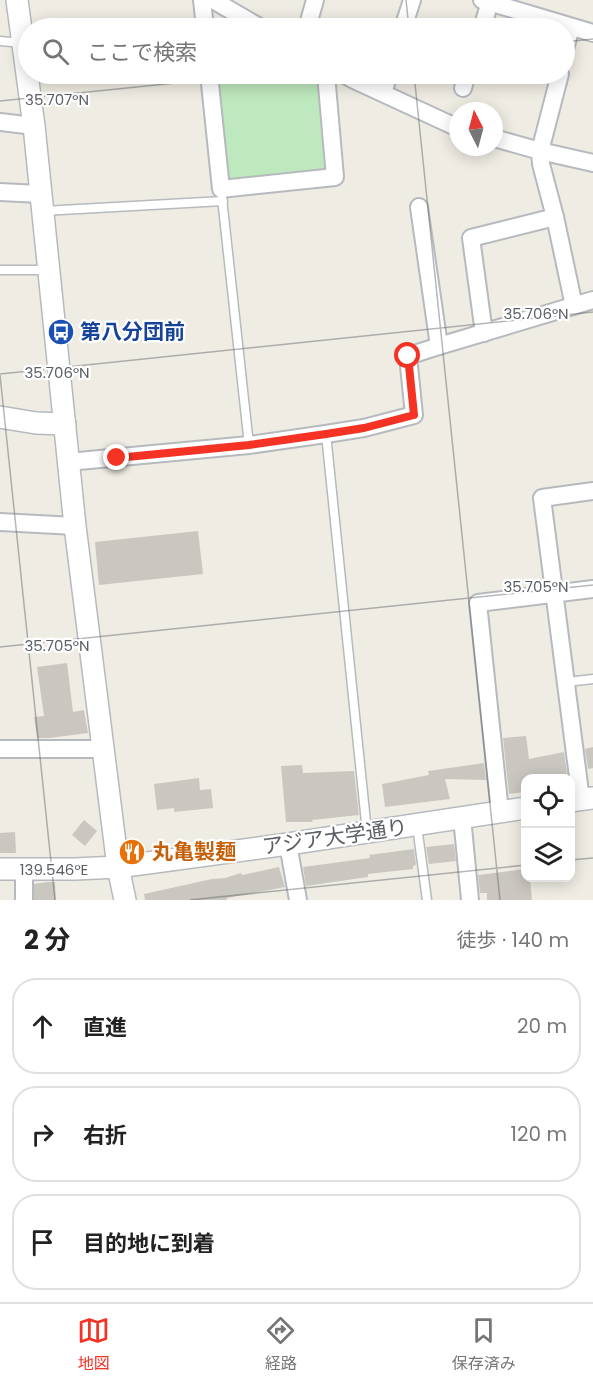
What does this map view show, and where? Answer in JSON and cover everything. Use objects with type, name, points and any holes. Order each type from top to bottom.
[{"type":"street","points":[[17,0],[20,18]]},
{"type":"street","points":[[202,0],[204,18]]},
{"type":"street","points":[[213,0],[244,18]]},
{"type":"street","points":[[310,18],[315,0]]},
{"type":"street","points":[[406,18],[412,0]]},
{"type":"street","points":[[483,18],[486,1],[542,18]]},
{"type":"street","points":[[575,28],[593,33]]},
{"type":"street","points":[[28,84],[75,526],[102,749],[118,867],[125,900]]},
{"type":"street","points":[[210,84],[222,195],[335,177],[327,84]]},
{"type":"street","points":[[363,84],[449,124]]},
{"type":"street","points":[[383,93],[386,84]]},
{"type":"street","points":[[557,84],[540,151],[541,164],[574,306]]},
{"type":"street","points":[[0,122],[34,126]]},
{"type":"street","points":[[503,141],[593,163]]},
{"type":"street","points":[[0,192],[41,203]]},
{"type":"street","points":[[419,207],[439,346]]},
{"type":"street","points":[[484,333],[471,238],[555,217]]},
{"type":"street","points":[[68,462],[249,445],[364,428],[414,415],[408,356],[593,300]]},
{"type":"street","points":[[0,417],[36,423],[65,424]]},
{"type":"street","points":[[582,800],[542,498],[593,491]]},
{"type":"street","points":[[0,522],[75,526]]},
{"type":"street","points":[[500,812],[478,603],[593,589]]},
{"type":"street","points":[[0,748],[102,749]]},
{"type":"street","name":"アジア大学通り","points":[[0,869],[118,867],[521,809]]},
{"type":"street","points":[[462,817],[470,900]]},
{"type":"street","points":[[288,844],[298,900]]},
{"type":"street","points":[[24,870],[24,900]]},
{"type":"lane","points":[[0,41],[18,43]]},
{"type":"lane","points":[[41,203],[222,195],[249,445]]},
{"type":"lane","points":[[0,270],[49,270]]},
{"type":"lane","points":[[326,434],[367,832]]},
{"type":"lane","points":[[567,682],[593,679]]},
{"type":"lane","points":[[416,825],[427,900]]},
{"type":"green space","points":[[216,84],[320,84],[330,167],[326,172],[232,181],[226,177]]},
{"type":"building","points":[[198,531],[203,574],[99,585],[95,542]]},
{"type":"building","points":[[67,663],[73,712],[84,710],[88,733],[37,738],[34,717],[44,716],[37,667]]},
{"type":"building","points":[[526,736],[529,759],[564,752],[567,774],[521,774],[521,792],[509,794],[503,738]]},
{"type":"building","points":[[593,747],[593,768],[588,769],[585,749]]},
{"type":"building","points":[[484,763],[486,780],[445,779],[450,799],[385,807],[382,784],[429,775],[428,771]]},
{"type":"building","points":[[302,765],[303,773],[354,771],[359,815],[312,820],[313,822],[286,822],[281,766]]},
{"type":"building","points":[[199,778],[200,790],[211,789],[213,808],[174,812],[174,808],[157,810],[154,784]]},
{"type":"building","points":[[84,820],[97,831],[85,846],[72,835]]},
{"type":"building","points":[[15,832],[16,853],[0,853],[0,833]]},
{"type":"building","points":[[454,844],[456,861],[429,864],[426,847]]},
{"type":"building","points":[[414,849],[416,865],[413,869],[368,874],[368,877],[306,886],[303,867],[370,858],[369,855]]},
{"type":"building","points":[[279,867],[285,887],[227,898],[227,900],[145,900],[144,894]]},
{"type":"building","points":[[521,870],[521,882],[530,882],[532,900],[487,900],[487,893],[480,893],[478,875]]},
{"type":"building","points":[[55,882],[56,900],[34,900],[34,884]]},
{"type":"place","name":"第八分団前","points":[[61,332]]},
{"type":"place","name":"丸亀製麺","points":[[132,852]]},
{"type":"route","points":[[117,458],[249,445],[326,434],[364,428],[414,415],[408,356]]}]
